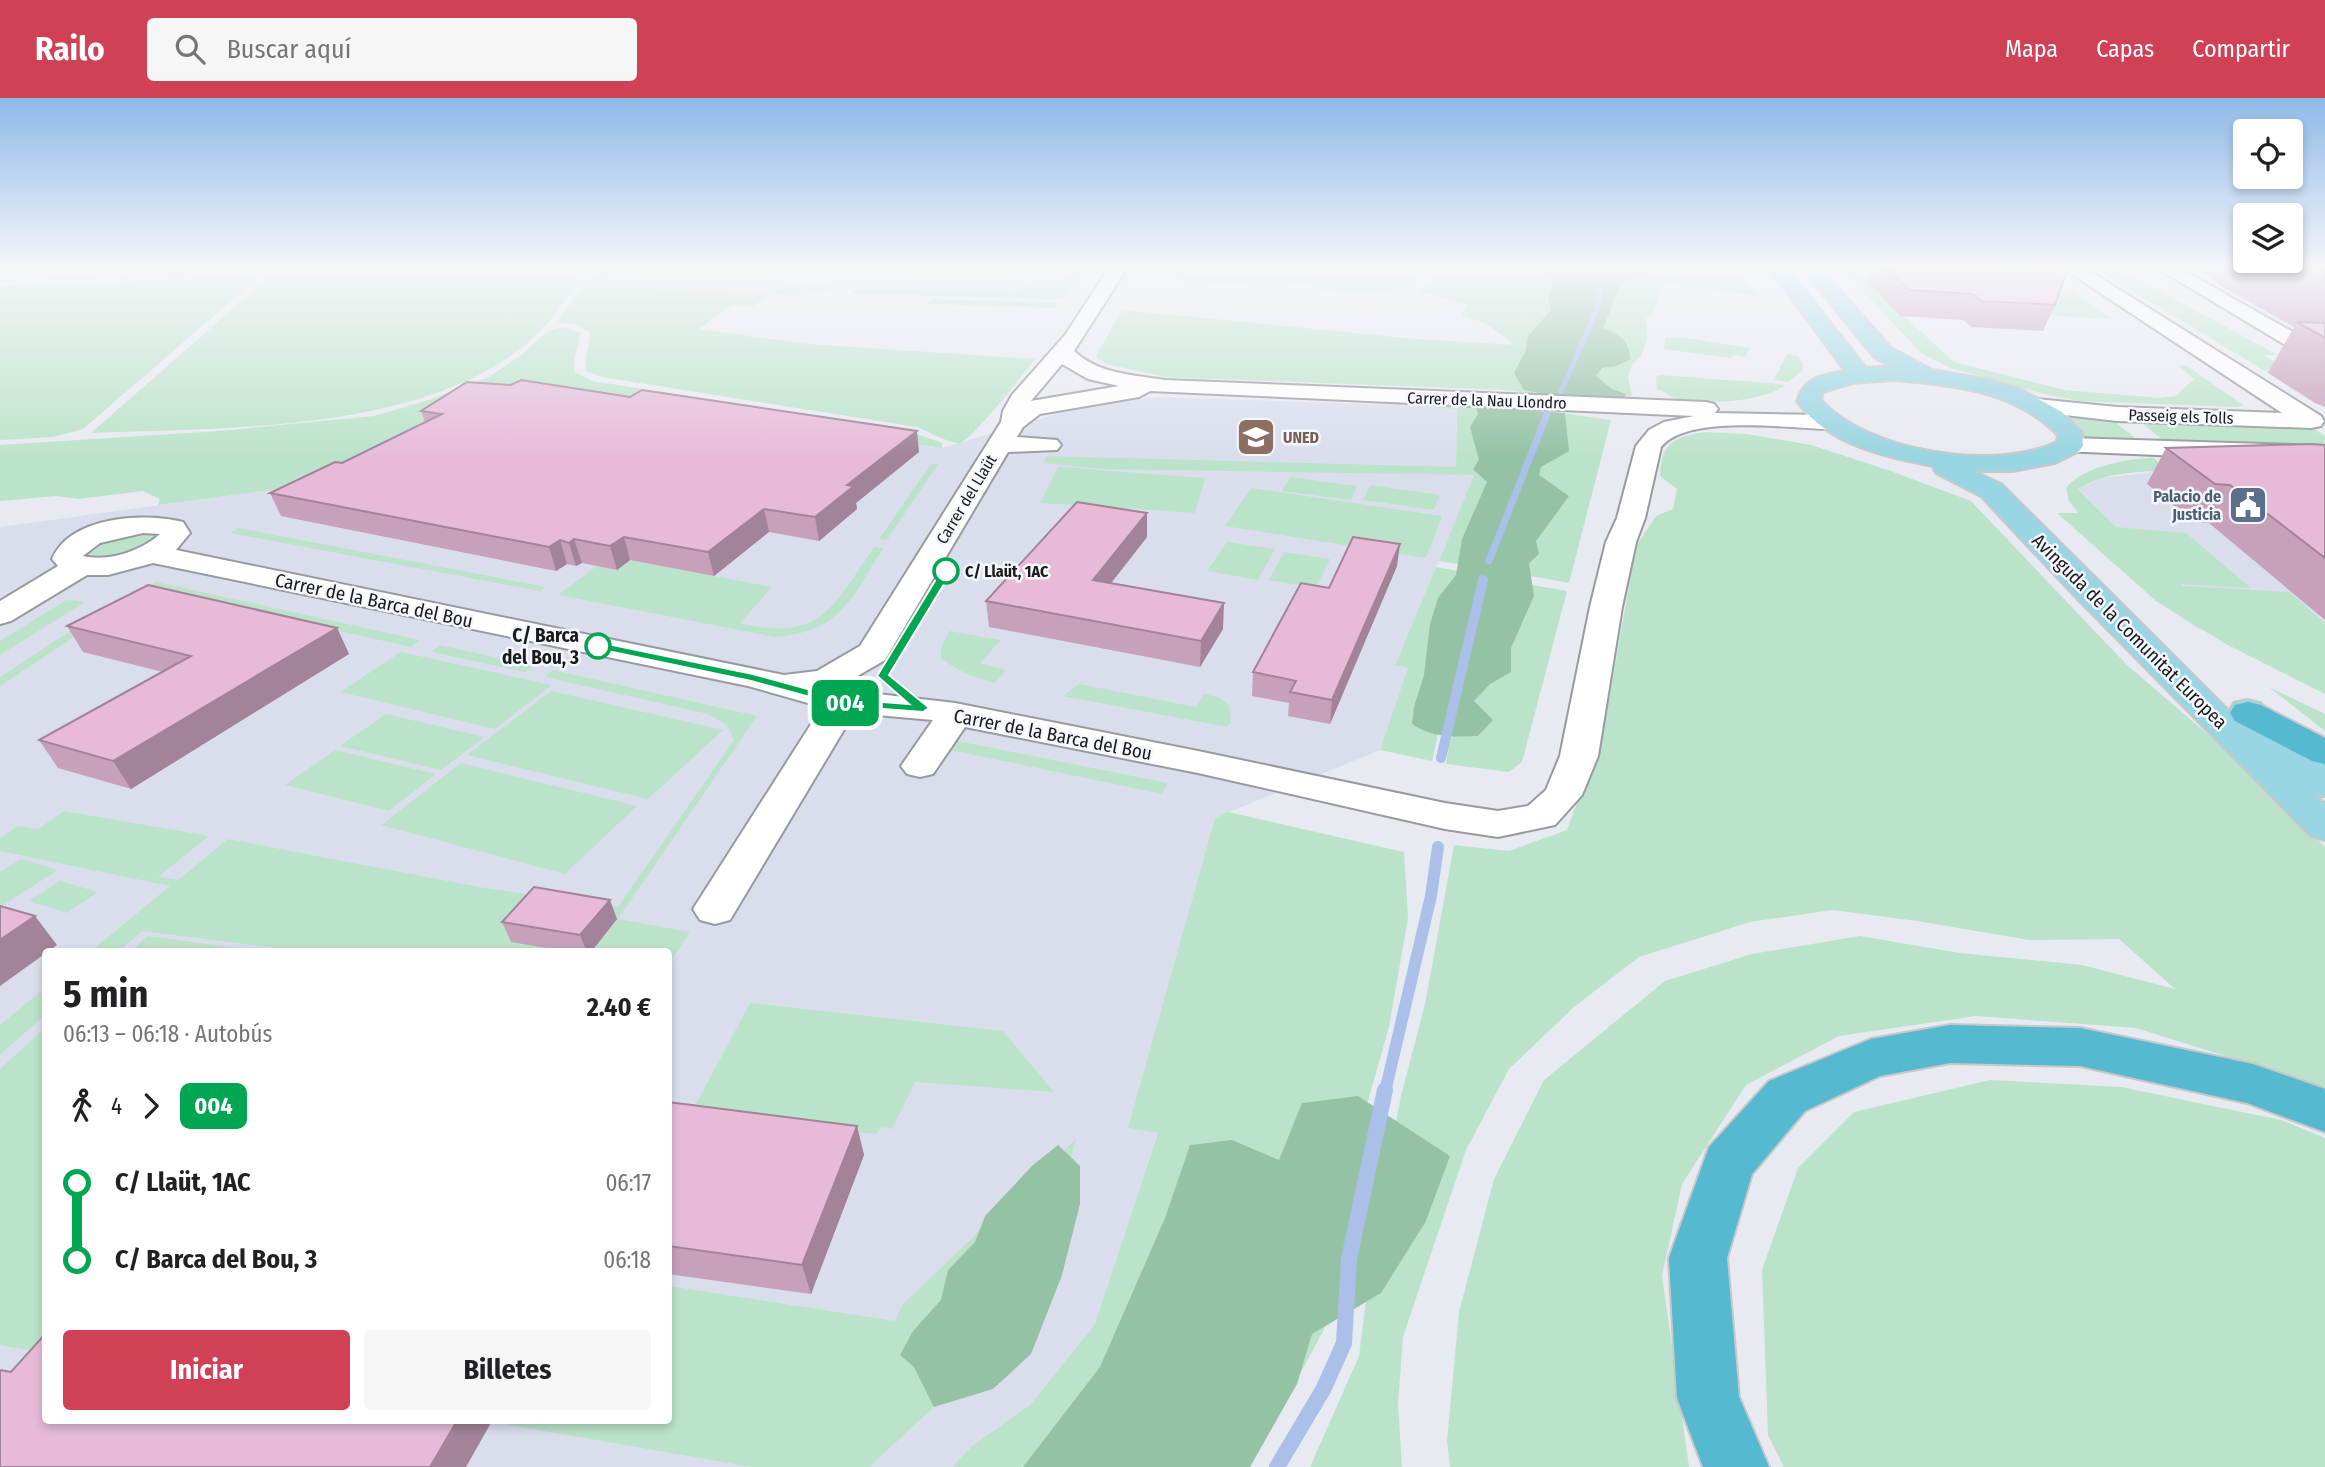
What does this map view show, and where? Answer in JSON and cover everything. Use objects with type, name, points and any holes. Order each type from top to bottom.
[{"type":"highway","points":[[2248,713],[2325,753]]},
{"type":"highway","points":[[1736,1467],[1708,1398],[1698,1258],[1728,1163],[1787,1096],[1871,1058],[1937,1046],[2067,1046],[2253,1084],[2325,1111]]},
{"type":"main road","points":[[1825,329],[1859,374]]},
{"type":"main road","points":[[1862,329],[1883,353],[1931,377]]},
{"type":"main road","points":[[2057,453],[1999,464],[1920,456],[1882,447],[1850,435],[1826,422],[1814,411],[1809,401],[1814,388],[1831,379],[1859,374],[1931,377],[2006,393],[2038,406],[2059,419],[2070,433],[2057,453],[2022,487],[2073,545],[2325,784]]},
{"type":"main road","name":"Avinguda de la Comunitat Europea","points":[[1920,456],[1991,490],[2084,587],[2325,827]]},
{"type":"street","name":"Carrer del Llaüt","points":[[878,664],[998,484],[978,478],[1013,422],[1013,414],[1039,374],[1063,352],[1078,329]]},
{"type":"street","points":[[2170,329],[2318,421]]},
{"type":"street","points":[[2272,329],[2325,359]]},
{"type":"street","name":"Carrer de la Nau Llondro","points":[[1063,352],[1073,364],[1089,370],[1165,387],[1726,410],[1809,401]]},
{"type":"street","name":"Carrer de la Nau Llondro","points":[[1013,422],[1033,408],[1165,387]]},
{"type":"street","points":[[1621,406],[1636,413],[1642,421],[1625,487],[1637,497]]},
{"type":"street","name":"Passeig els Tolls","points":[[2038,406],[2117,414],[2318,421]]},
{"type":"street","name":"Carrer de la Barca del Bou","points":[[0,614],[80,566],[115,564],[152,554],[753,677],[843,702],[939,711],[1211,765],[1445,816],[1498,824],[1541,816],[1563,795],[1579,756],[1606,607],[1621,542],[1637,497],[1649,446],[1658,435],[1673,428],[1699,422],[1737,419],[1826,422]]},
{"type":"street","points":[[999,444],[1048,445]]},
{"type":"street","name":"Passeig els Tolls","points":[[2057,453],[2160,447],[2325,454]]},
{"type":"street","points":[[753,677],[796,686],[825,681],[878,664],[939,711],[920,766]]},
{"type":"street","points":[[715,909],[843,702]]},
{"type":"shaded area","points":[[531,385],[942,448],[1091,404],[1158,397],[1457,407],[1456,475],[1475,475],[1395,664],[1409,668],[1380,750],[1215,818],[1129,1128],[1158,1132],[1095,1324],[1030,1405],[973,1445],[952,1467],[0,1467],[0,527],[334,481]]},
{"type":"shaded area","points":[[2161,471],[2325,475],[2325,645],[2197,628],[2156,601],[2116,527],[2078,488],[2104,478]]},
{"type":"green space","points":[[0,329],[199,329],[83,429],[53,437],[0,440]]},
{"type":"green space","points":[[210,329],[541,329],[504,361],[452,387],[394,405],[332,418],[269,425],[91,433]]},
{"type":"green space","points":[[569,329],[580,333],[574,362],[575,372],[592,381],[906,430],[942,443],[942,448],[681,409],[294,487],[158,505],[160,499],[143,491],[78,499],[56,496],[0,501],[0,445],[219,431],[374,416],[429,400],[489,377],[521,355],[549,330]]},
{"type":"green space","points":[[584,329],[699,329],[808,344],[1035,359],[974,432],[958,443],[917,427],[602,377],[586,371],[590,332]]},
{"type":"green space","points":[[1111,329],[1313,329],[1515,345],[1493,329],[1546,329],[1523,383],[1535,394],[1506,390],[1166,377],[1107,364],[1097,358]]},
{"type":"green space","points":[[1534,329],[1605,329],[1615,334],[1627,346],[1631,359],[1616,366],[1602,368],[1596,376],[1612,389],[1626,394],[1624,398],[1542,394],[1524,390],[1514,373],[1526,350],[1528,336]]},
{"type":"green space","points":[[1597,329],[1646,329],[1647,339],[1641,356],[1633,363],[1628,376],[1632,396],[1607,395],[1593,380]]},
{"type":"green space","points":[[1899,329],[1918,329],[1954,362],[2065,390],[2160,398],[2176,396],[2194,379],[2179,366],[2187,366],[2243,405],[2237,407],[2079,401],[1950,368],[1921,353]]},
{"type":"green space","points":[[2195,329],[2230,329],[2278,355],[2263,355],[2298,374],[2268,373]]},
{"type":"green space","points":[[1680,337],[1750,348],[1745,357],[1733,355],[1730,358],[1664,349],[1665,338]]},
{"type":"green space","points":[[1787,354],[1798,356],[1803,365],[1802,371],[1788,382],[1774,380]]},
{"type":"green space","points":[[1660,375],[1785,385],[1763,395],[1733,401],[1689,401],[1677,399],[1657,389],[1656,377]]},
{"type":"green space","points":[[1374,403],[1481,407],[1491,482],[1471,566],[1439,561],[1474,475],[1104,469],[1044,463],[1046,456],[1456,467],[1457,409]]},
{"type":"green space","points":[[1476,407],[1565,413],[1569,451],[1541,467],[1539,475],[1569,496],[1536,541],[1539,554],[1529,563],[1534,596],[1511,648],[1511,672],[1490,684],[1474,701],[1493,720],[1478,736],[1444,736],[1419,729],[1412,724],[1414,707],[1424,675],[1430,624],[1438,598],[1456,575],[1462,539],[1487,482],[1473,469],[1479,460],[1470,427],[1478,414]]},
{"type":"green space","points":[[2055,412],[2110,418],[2139,441],[2084,441],[2076,427]]},
{"type":"green space","points":[[1562,413],[1611,420],[1569,583],[1515,573],[1539,460]]},
{"type":"green space","points":[[2137,419],[2309,426],[2325,436],[2325,447],[2165,442]]},
{"type":"green space","points":[[1704,432],[1747,434],[1811,445],[1971,501],[2127,665],[2233,756],[2325,847],[2325,1087],[2136,1028],[1976,1016],[1839,1036],[1746,1085],[1682,1184],[1662,1276],[1689,1467],[1450,1467],[1447,1441],[1459,1312],[1494,1179],[1544,1080],[1665,981],[1752,954],[1860,936],[1960,953],[2082,965],[2175,989],[2119,939],[2029,940],[1832,910],[1750,922],[1639,957],[1574,1007],[1509,1069],[1466,1150],[1403,1337],[1398,1404],[1402,1467],[1310,1467],[1359,1356],[1375,1227],[1401,1096],[1425,1004],[1454,845],[1509,851],[1567,830],[1604,728],[1636,546],[1656,516],[1673,509],[1677,489],[1660,476],[1663,456],[1666,449],[1677,439]]},
{"type":"green space","points":[[2154,458],[2168,471],[2109,476],[2078,489],[2116,527],[2186,533],[2251,588],[2181,584],[2183,586],[2289,592],[2325,623],[2325,694],[2224,643],[2156,601],[2057,513],[2078,513],[2069,501],[2066,488],[2083,474],[2119,462]]},
{"type":"green space","points":[[931,464],[938,464],[887,540],[879,539]]},
{"type":"green space","points":[[1058,467],[1205,478],[1195,513],[1040,503]]},
{"type":"green space","points":[[1290,477],[1357,486],[1351,500],[1282,491]]},
{"type":"green space","points":[[1370,485],[1440,495],[1434,510],[1363,500]]},
{"type":"green space","points":[[1251,488],[1442,516],[1426,558],[1225,526]]},
{"type":"green space","points":[[238,528],[546,587],[540,591],[230,533]]},
{"type":"green space","points":[[122,532],[157,532],[160,538],[145,549],[125,556],[104,558],[86,554],[89,546]]},
{"type":"green space","points":[[1227,542],[1275,549],[1258,580],[1207,571]]},
{"type":"green space","points":[[874,547],[883,548],[853,597],[830,620],[797,634],[775,637],[558,595],[597,566],[617,570],[630,560],[772,587],[740,623],[767,628],[789,628],[822,615],[847,587]]},
{"type":"green space","points":[[1284,552],[1330,559],[1316,588],[1269,580]]},
{"type":"green space","points":[[1436,567],[1469,573],[1437,688],[1437,739],[1432,761],[1380,750],[1408,668],[1395,665]]},
{"type":"green space","points":[[156,582],[420,640],[411,647],[147,588],[0,686],[0,677],[84,622]]},
{"type":"green space","points":[[1527,584],[1567,591],[1522,762],[1509,772],[1446,764],[1450,740],[1496,667]]},
{"type":"green space","points":[[66,600],[85,602],[0,655],[0,641]]},
{"type":"green space","points":[[949,631],[1001,640],[980,663],[1006,670],[995,683],[960,670],[941,658],[941,649]]},
{"type":"green space","points":[[440,645],[533,666],[525,672],[431,652]]},
{"type":"green space","points":[[401,652],[552,685],[495,729],[340,692]]},
{"type":"green space","points":[[553,670],[757,716],[618,919],[690,932],[672,959],[672,948],[276,948],[142,931],[123,948],[95,948],[170,886],[0,851],[0,838],[18,826],[38,829],[64,811],[209,836],[158,877],[178,880],[228,839],[479,887],[618,907],[734,740],[727,725],[708,714],[545,677]]},
{"type":"green space","points":[[1079,684],[1196,707],[1204,694],[1218,697],[1229,705],[1231,722],[1227,727],[1063,696]]},
{"type":"green space","points":[[2269,687],[2325,714],[2325,731]]},
{"type":"green space","points":[[551,691],[723,730],[648,799],[467,755]]},
{"type":"green space","points":[[386,714],[485,737],[441,770],[340,746]]},
{"type":"green space","points":[[953,740],[1168,783],[1162,794],[946,749]]},
{"type":"green space","points":[[335,750],[436,774],[389,811],[285,785]]},
{"type":"green space","points":[[461,763],[637,806],[565,874],[381,825]]},
{"type":"green space","points":[[1228,812],[1404,852],[1408,918],[1389,1027],[1368,1101],[1335,1309],[1250,1467],[952,1467],[973,1445],[1030,1405],[1095,1324],[1158,1133],[1128,1128],[1215,818]]},
{"type":"green space","points":[[21,859],[58,870],[0,907],[0,872]]},
{"type":"green space","points":[[60,881],[98,892],[67,913],[29,901]]},
{"type":"green space","points":[[147,936],[238,948],[134,948]]},
{"type":"green space","points":[[42,990],[42,1018],[0,1055],[0,1025]]},
{"type":"green space","points":[[750,1003],[1003,1031],[1054,1092],[915,1082],[892,1129],[881,1127],[876,1134],[689,1117]]},
{"type":"green space","points":[[42,1031],[42,1352],[0,1345],[0,1069]]},
{"type":"green space","points":[[1990,1080],[2121,1087],[2281,1120],[2325,1138],[2325,1467],[1784,1467],[1768,1435],[1762,1270],[1798,1168],[1854,1112]]},
{"type":"green space","points":[[1358,1096],[1450,1156],[1426,1221],[1381,1293],[1312,1334],[1297,1384],[1250,1467],[1023,1467],[1100,1367],[1165,1218],[1190,1145],[1232,1140],[1279,1160],[1302,1103]]},
{"type":"green space","points":[[1076,1139],[1027,1321],[869,1467],[752,1467],[509,1425],[672,1424],[672,1286],[895,1321],[902,1305]]},
{"type":"green space","points":[[1058,1145],[1080,1166],[1080,1204],[1062,1275],[1031,1354],[993,1389],[934,1407],[914,1367],[900,1355],[913,1331],[941,1300],[948,1270],[975,1242],[985,1216],[1033,1165]]},
{"type":"building","points":[[2309,329],[2325,329],[2325,338]]},
{"type":"building","points":[[521,380],[630,397],[642,390],[917,431],[847,485],[854,486],[815,517],[764,509],[708,552],[624,537],[610,546],[574,539],[569,543],[560,540],[549,547],[270,493],[335,462],[342,463],[442,414],[421,411],[467,382],[511,385]]},
{"type":"building","points":[[2325,445],[2325,558],[2230,485],[2215,484],[2166,448]]},
{"type":"building","points":[[1077,502],[1147,513],[1093,580],[1224,603],[1201,641],[986,601]]},
{"type":"building","points":[[1353,537],[1400,544],[1332,700],[1290,692],[1296,681],[1253,672],[1301,583],[1329,588]]},
{"type":"building","points":[[148,585],[337,628],[113,761],[39,740],[191,656],[67,626]]},
{"type":"building","points":[[534,887],[610,900],[580,935],[502,922]]},
{"type":"building","points":[[0,906],[35,916],[0,940]]},
{"type":"building","points":[[672,1103],[857,1126],[802,1265],[672,1247]]},
{"type":"building","points":[[42,1337],[42,1424],[455,1424],[430,1467],[0,1467],[0,1370],[11,1372]]},
{"type":"waterway","points":[[1561,392],[1588,329]]},
{"type":"waterway","points":[[1489,561],[1547,414]]},
{"type":"waterway","points":[[1441,758],[1483,580]]},
{"type":"waterway","points":[[1385,1092],[1431,896],[1438,847]]},
{"type":"waterway","points":[[1277,1467],[1324,1388],[1344,1343],[1349,1259],[1385,1090]]},
{"type":"bus line","name":"004","points":[[598,646],[753,677],[843,702],[923,708],[883,676],[946,571]]},
{"type":"place","name":"UNED","points":[[1256,437]]},
{"type":"place","name":"Palacio de Justicia","points":[[2248,505]]},
{"type":"place","name":"C/ Llaüt, 1AC","points":[[946,571]]},
{"type":"place","name":"C/ Barca del Bou, 3","points":[[598,646]]}]
